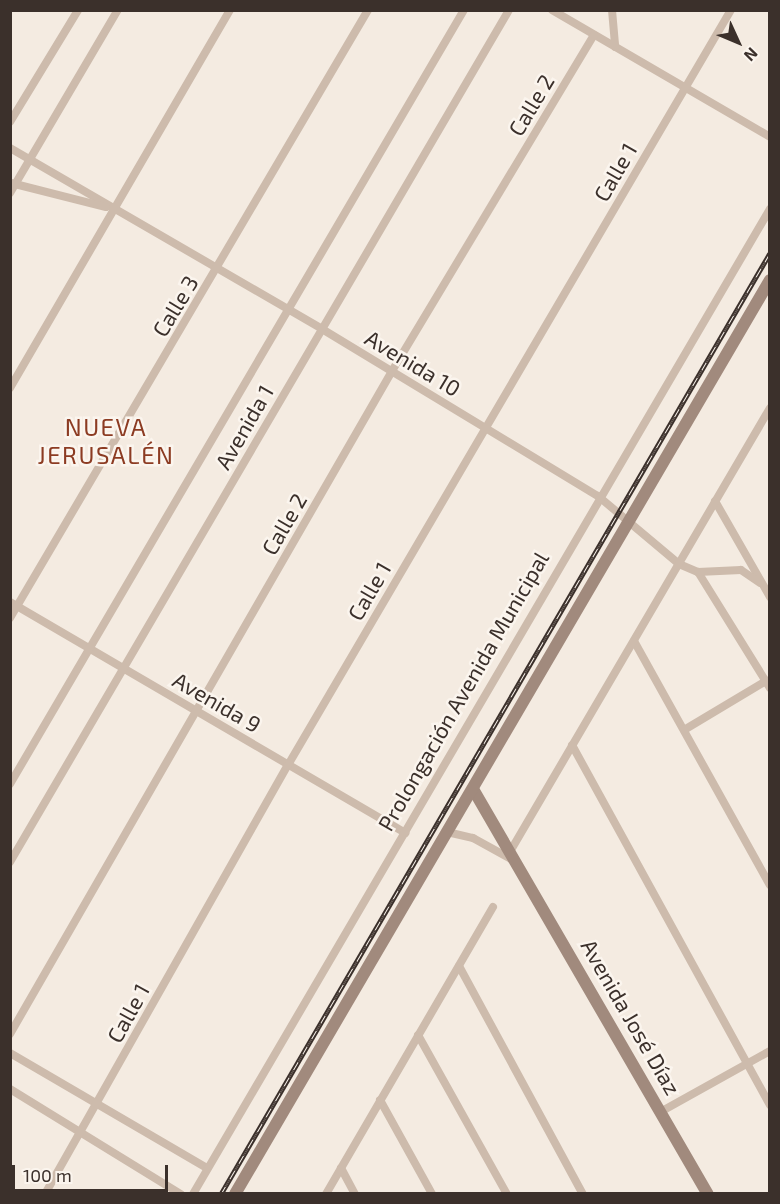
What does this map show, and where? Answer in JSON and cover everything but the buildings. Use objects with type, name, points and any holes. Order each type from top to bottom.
[{"type":"main road","points":[[235,1194],[770,280]]},
{"type":"main road","name":"Avenida José Díaz","points":[[473,789],[518,862],[708,1194]]},
{"type":"street","points":[[10,122],[78,10]]},
{"type":"street","points":[[12,187],[118,10]]},
{"type":"street","points":[[10,388],[116,210],[230,10]]},
{"type":"street","name":"Calle 3","points":[[10,618],[14,604],[218,269],[369,10]]},
{"type":"street","name":"Avenida 1","points":[[10,784],[464,10]]},
{"type":"street","name":"Avenida 1","points":[[10,862],[509,10]]},
{"type":"street","points":[[552,10],[770,137]]},
{"type":"street","points":[[612,10],[615,47]]},
{"type":"street","name":"Calle 1","points":[[45,1194],[288,765],[731,10]]},
{"type":"street","name":"Calle 2","points":[[10,1034],[198,712],[392,371],[594,34]]},
{"type":"street","name":"Avenida 10","points":[[10,148],[290,310],[598,496],[679,564],[698,572]]},
{"type":"street","name":"Avenida 10","points":[[12,187],[116,210]]},
{"type":"street","name":"Prolongación Avenida Municipal","points":[[193,1194],[405,833],[598,496],[770,209]]},
{"type":"street","points":[[511,850],[769,413]]},
{"type":"street","points":[[715,501],[770,597]]},
{"type":"street","points":[[684,730],[768,684],[698,572],[741,570],[763,584]]},
{"type":"street","name":"Avenida 9","points":[[14,604],[405,833]]},
{"type":"street","points":[[634,640],[770,885]]},
{"type":"street","points":[[572,745],[770,1105]]},
{"type":"street","points":[[447,832],[473,838],[518,862]]},
{"type":"street","points":[[326,1194],[493,907]]},
{"type":"street","points":[[459,966],[583,1194]]},
{"type":"street","points":[[418,1035],[507,1194]]},
{"type":"street","points":[[662,1111],[770,1051]]},
{"type":"street","points":[[10,1053],[207,1168]]},
{"type":"street","points":[[10,1089],[182,1194]]},
{"type":"street","points":[[380,1100],[432,1194]]},
{"type":"street","points":[[341,1168],[355,1194]]},
{"type":"railway","points":[[221,1194],[770,253]]},
{"type":"district","name":"NUEVA JERUSALÉN","points":[[106,441]]}]
